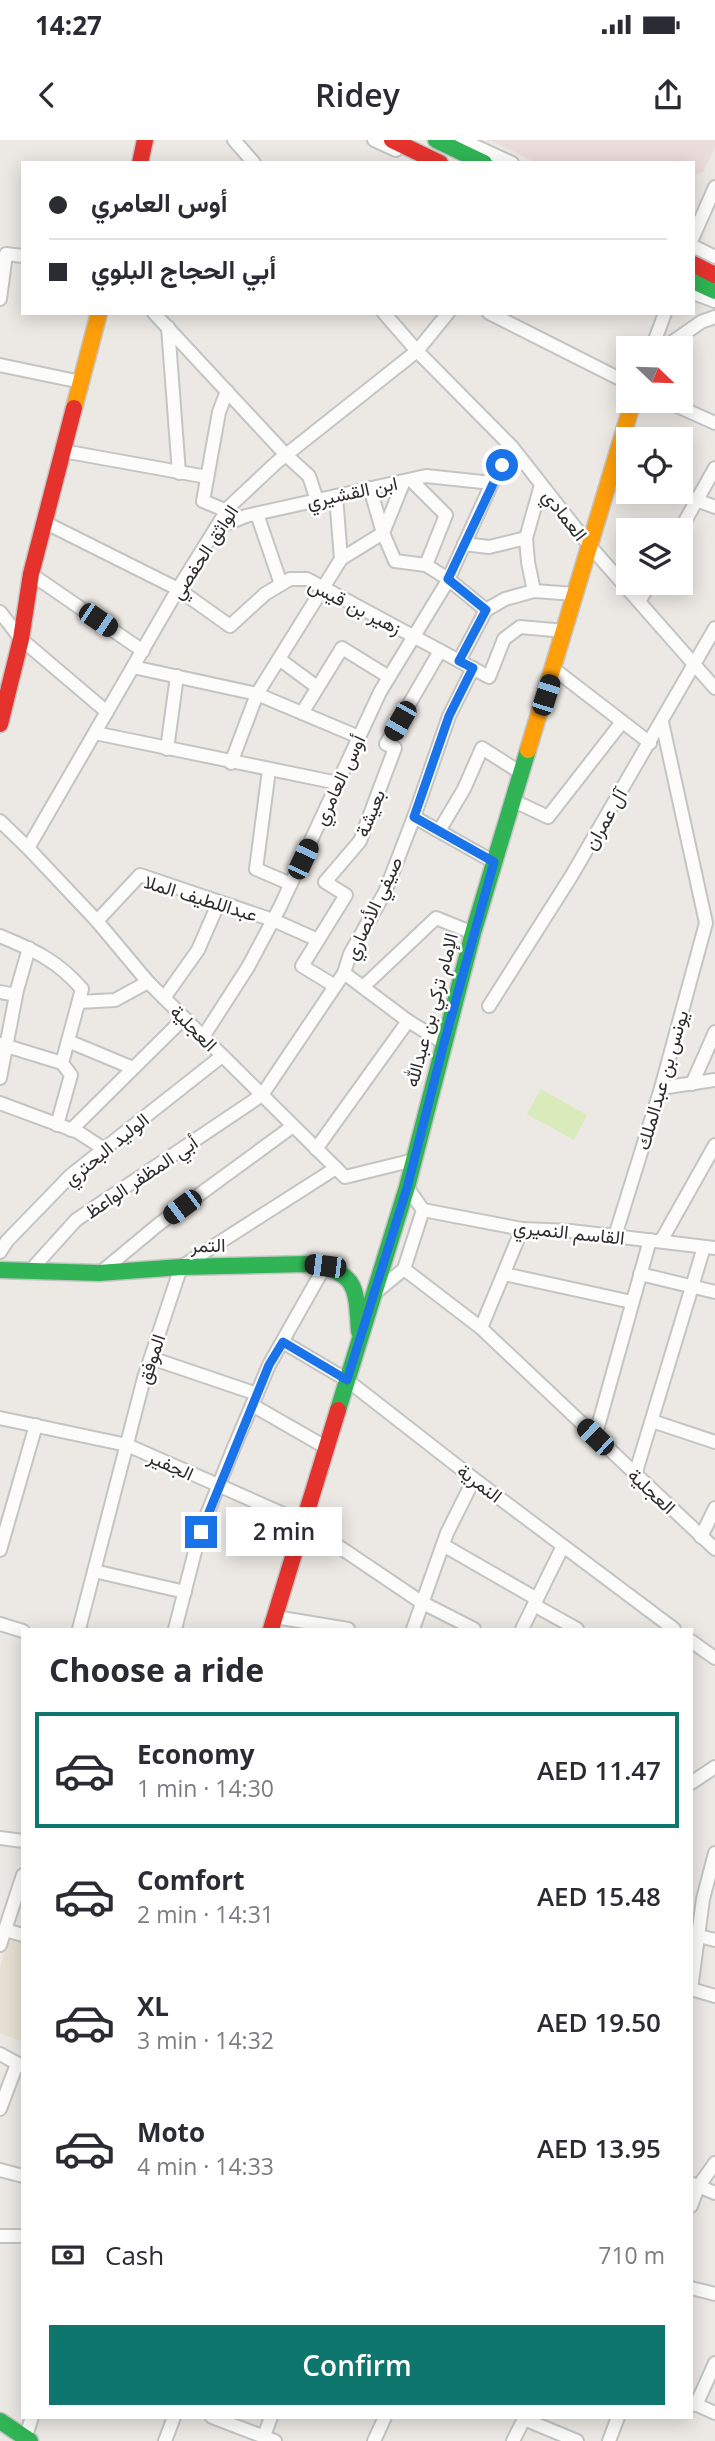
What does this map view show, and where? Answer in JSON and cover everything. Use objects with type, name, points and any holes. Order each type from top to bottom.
[{"type":"street","points":[[141,161],[145,140]]},
{"type":"street","points":[[234,140],[252,161]]},
{"type":"street","points":[[374,140],[419,161]]},
{"type":"street","points":[[392,140],[436,161]]},
{"type":"street","points":[[436,140],[480,161]]},
{"type":"street","points":[[462,140],[508,161]]},
{"type":"street","points":[[695,232],[715,187]]},
{"type":"street","points":[[695,247],[715,257]]},
{"type":"street","points":[[0,299],[6,254],[21,256]]},
{"type":"street","points":[[695,265],[715,275]]},
{"type":"street","points":[[695,282],[715,291]]},
{"type":"street","points":[[695,294],[715,302]]},
{"type":"street","points":[[0,724],[21,639],[31,574],[98,315]]},
{"type":"street","points":[[156,315],[309,477],[317,500]]},
{"type":"street","name":"العمادي","points":[[386,315],[417,351],[512,447],[589,545],[715,688]]},
{"type":"street","name":"الواثق الحفصي","points":[[28,848],[178,589],[227,511],[286,455],[417,351],[446,315]]},
{"type":"street","points":[[498,315],[515,319],[616,376]]},
{"type":"street","points":[[656,336],[664,315]]},
{"type":"street","points":[[681,336],[701,322],[715,317]]},
{"type":"street","points":[[168,327],[179,473]]},
{"type":"street","points":[[0,365],[81,382]]},
{"type":"street","points":[[227,391],[219,412],[203,502],[227,511]]},
{"type":"street","points":[[693,413],[715,423]]},
{"type":"street","name":"أوس العامري","points":[[203,1037],[248,967],[273,920],[389,677],[448,579],[492,483],[512,447]]},
{"type":"street","points":[[63,451],[207,477]]},
{"type":"street","points":[[687,518],[715,468]]},
{"type":"street","name":"ابن القشيري","points":[[216,528],[257,514],[426,477],[492,483]]},
{"type":"street","points":[[232,763],[257,694],[341,559],[383,533],[408,480],[446,515],[426,565]]},
{"type":"street","name":"الإمام تركي بن عبدالله","points":[[273,1623],[407,1188],[473,933],[512,800],[554,669],[589,545],[616,483]]},
{"type":"street","points":[[534,591],[526,538],[541,485]]},
{"type":"street","points":[[370,488],[383,533],[395,561],[426,565],[486,610]]},
{"type":"street","points":[[336,496],[341,559]]},
{"type":"street","points":[[693,499],[715,508]]},
{"type":"street","points":[[257,514],[281,584]]},
{"type":"street","name":"زهير بن قيس","points":[[44,522],[178,589],[230,625],[265,594],[289,579],[307,579],[489,677],[504,639],[520,627],[565,631]]},
{"type":"street","points":[[464,544],[489,547],[526,538]]},
{"type":"street","points":[[31,574],[143,651]]},
{"type":"street","points":[[459,661],[486,610],[505,600],[534,591],[575,594]]},
{"type":"street","points":[[640,600],[643,595]]},
{"type":"street","points":[[0,612],[21,639],[107,712]]},
{"type":"street","name":"آل عمران","points":[[489,1006],[572,875],[715,628]]},
{"type":"street","points":[[302,713],[342,648],[389,677]]},
{"type":"street","name":"بعيشة","points":[[335,986],[302,966],[346,895],[325,882],[360,841],[395,748],[386,744],[440,651]]},
{"type":"street","points":[[279,659],[317,687]]},
{"type":"street","points":[[133,667],[257,694],[359,737]]},
{"type":"street","name":"صيفي الأنصاري","points":[[262,1095],[344,973],[350,954],[385,892],[449,716],[473,668]]},
{"type":"street","points":[[554,669],[650,743]]},
{"type":"street","points":[[167,749],[177,676]]},
{"type":"street","points":[[512,800],[548,817],[622,722]]},
{"type":"street","points":[[662,722],[710,924]]},
{"type":"street","points":[[95,733],[338,783]]},
{"type":"street","points":[[439,831],[464,789],[482,748],[521,773]]},
{"type":"street","points":[[269,769],[256,869],[291,884]]},
{"type":"street","points":[[414,817],[494,862]]},
{"type":"street","name":"العجلية","points":[[0,821],[97,921],[148,982],[335,1168]]},
{"type":"street","name":"عبداللطيف الملا","points":[[97,921],[140,876],[273,920],[318,940]]},
{"type":"street","points":[[164,998],[198,950],[219,902]]},
{"type":"street","points":[[363,987],[436,918],[473,933]]},
{"type":"street","name":"يونس بن عبدالملك","points":[[615,1236],[710,924]]},
{"type":"street","points":[[0,936],[29,948],[66,970],[82,989],[62,1063]]},
{"type":"street","points":[[0,1078],[3,1044],[29,948]]},
{"type":"street","points":[[344,973],[408,1021],[444,1043]]},
{"type":"street","points":[[79,1002],[115,1000],[148,982]]},
{"type":"street","points":[[0,992],[16,995]]},
{"type":"street","points":[[71,1130],[184,1018]]},
{"type":"street","points":[[316,1149],[408,1021]]},
{"type":"street","points":[[692,1084],[715,1032]]},
{"type":"street","points":[[68,1041],[133,1068]]},
{"type":"street","points":[[3,1044],[62,1063],[71,1074],[57,1125]]},
{"type":"street","name":"الوليد البحتري","points":[[0,1252],[7,1241],[71,1175],[222,1056]]},
{"type":"street","points":[[661,1088],[715,1080]]},
{"type":"street","name":"أبي المظفر الواعظ","points":[[30,1270],[76,1220],[262,1095]]},
{"type":"street","points":[[0,1103],[71,1130],[104,1149]]},
{"type":"street","points":[[99,1273],[159,1224],[293,1126]]},
{"type":"street","points":[[595,1437],[640,1274],[656,1241],[715,1145]]},
{"type":"street","points":[[181,1267],[335,1168],[345,1177],[414,1160]]},
{"type":"street","points":[[374,1293],[404,1269],[423,1210],[407,1188]]},
{"type":"street","name":"القاسم النميري","points":[[423,1210],[522,1229],[571,1231],[710,1247]]},
{"type":"street","points":[[481,1328],[522,1229]]},
{"type":"street","points":[[635,1475],[692,1287],[710,1247]]},
{"type":"street","name":"التمر","points":[[0,1270],[99,1273],[181,1267],[307,1264],[325,1266]]},
{"type":"street","points":[[175,1628],[201,1532],[269,1365],[325,1266],[348,1277],[356,1290],[359,1342]]},
{"type":"street","name":"الموفق","points":[[79,1628],[127,1445],[181,1267]]},
{"type":"street","name":"العجلية","points":[[404,1269],[481,1328],[715,1549]]},
{"type":"street","points":[[505,1274],[632,1302]]},
{"type":"street","points":[[640,1274],[715,1292]]},
{"type":"street","name":"النمرية","points":[[283,1342],[347,1380],[672,1628]]},
{"type":"street","points":[[152,1358],[255,1399],[327,1448]]},
{"type":"street","name":"الجفير","points":[[0,1418],[127,1445],[303,1523],[422,1602],[472,1628]]},
{"type":"street","points":[[652,1421],[715,1442]]},
{"type":"street","points":[[0,1550],[36,1425]]},
{"type":"street","points":[[414,1628],[443,1545],[474,1479]]},
{"type":"street","points":[[701,1537],[715,1508]]},
{"type":"street","points":[[443,1545],[575,1628]]},
{"type":"street","points":[[522,1628],[563,1546]]},
{"type":"street","points":[[94,1571],[185,1592]]},
{"type":"street","points":[[273,1623],[336,1628]]},
{"type":"street","points":[[0,1625],[21,1630]]},
{"type":"street","points":[[693,1643],[715,1658]]},
{"type":"street","points":[[693,1782],[715,1767]]},
{"type":"street","points":[[0,1838],[21,1841]]},
{"type":"street","points":[[694,1952],[698,1936],[697,1898],[715,1853]]},
{"type":"street","points":[[0,1945],[21,1881]]},
{"type":"street","points":[[697,1898],[715,1888]]},
{"type":"street","points":[[5,1930],[21,1934]]},
{"type":"street","points":[[698,1936],[715,1940]]},
{"type":"street","points":[[693,1990],[715,1996]]},
{"type":"street","points":[[0,2054],[20,2065],[0,2109]]},
{"type":"street","points":[[715,2163],[694,2185],[715,2193]]},
{"type":"street","points":[[0,2170],[21,2175]]},
{"type":"street","points":[[0,2236],[21,2236]]},
{"type":"street","points":[[693,2288],[715,2294]]},
{"type":"street","points":[[715,2362],[694,2403],[715,2413]]},
{"type":"street","points":[[0,2421],[26,2441],[32,2419]]},
{"type":"street","points":[[165,2441],[173,2419]]},
{"type":"street","points":[[217,2419],[269,2438],[271,2419]]},
{"type":"street","points":[[374,2441],[384,2419]]},
{"type":"street","points":[[513,2441],[524,2419]]},
{"type":"street","points":[[526,2419],[577,2441]]},
{"type":"street","points":[[609,2441],[617,2419]]},
{"type":"shaded area","points":[[490,140],[715,140],[715,147],[703,172],[695,174],[695,161],[533,161]]},
{"type":"shaded area","points":[[21,1937],[21,2041],[0,2033],[0,1967],[8,1942]]},
{"type":"green space","points":[[541,1089],[587,1115],[574,1140],[527,1114]]},
{"type":"traffic: fast","points":[[436,140],[480,161]]},
{"type":"traffic: fast","points":[[695,282],[715,291]]},
{"type":"traffic: fast","points":[[338,1410],[407,1187],[473,933],[528,750]]},
{"type":"traffic: fast","points":[[0,1270],[99,1273],[181,1267],[307,1264],[336,1271],[351,1283],[357,1302],[359,1331]]},
{"type":"traffic: fast","points":[[0,2421],[30,2441]]},
{"type":"traffic: slow","points":[[74,408],[98,315]]},
{"type":"traffic: slow","points":[[528,750],[629,413]]},
{"type":"traffic: jam","points":[[140,161],[145,140]]},
{"type":"traffic: jam","points":[[392,140],[436,161]]},
{"type":"traffic: jam","points":[[695,265],[715,275]]},
{"type":"traffic: jam","points":[[0,724],[21,639],[31,574],[74,408]]},
{"type":"traffic: jam","points":[[271,1628],[338,1410]]},
{"type":"route","points":[[201,1532],[269,1365],[283,1342],[347,1380],[407,1188],[494,862],[414,817],[449,716],[473,668],[459,661],[486,610],[448,579],[502,465]]}]
